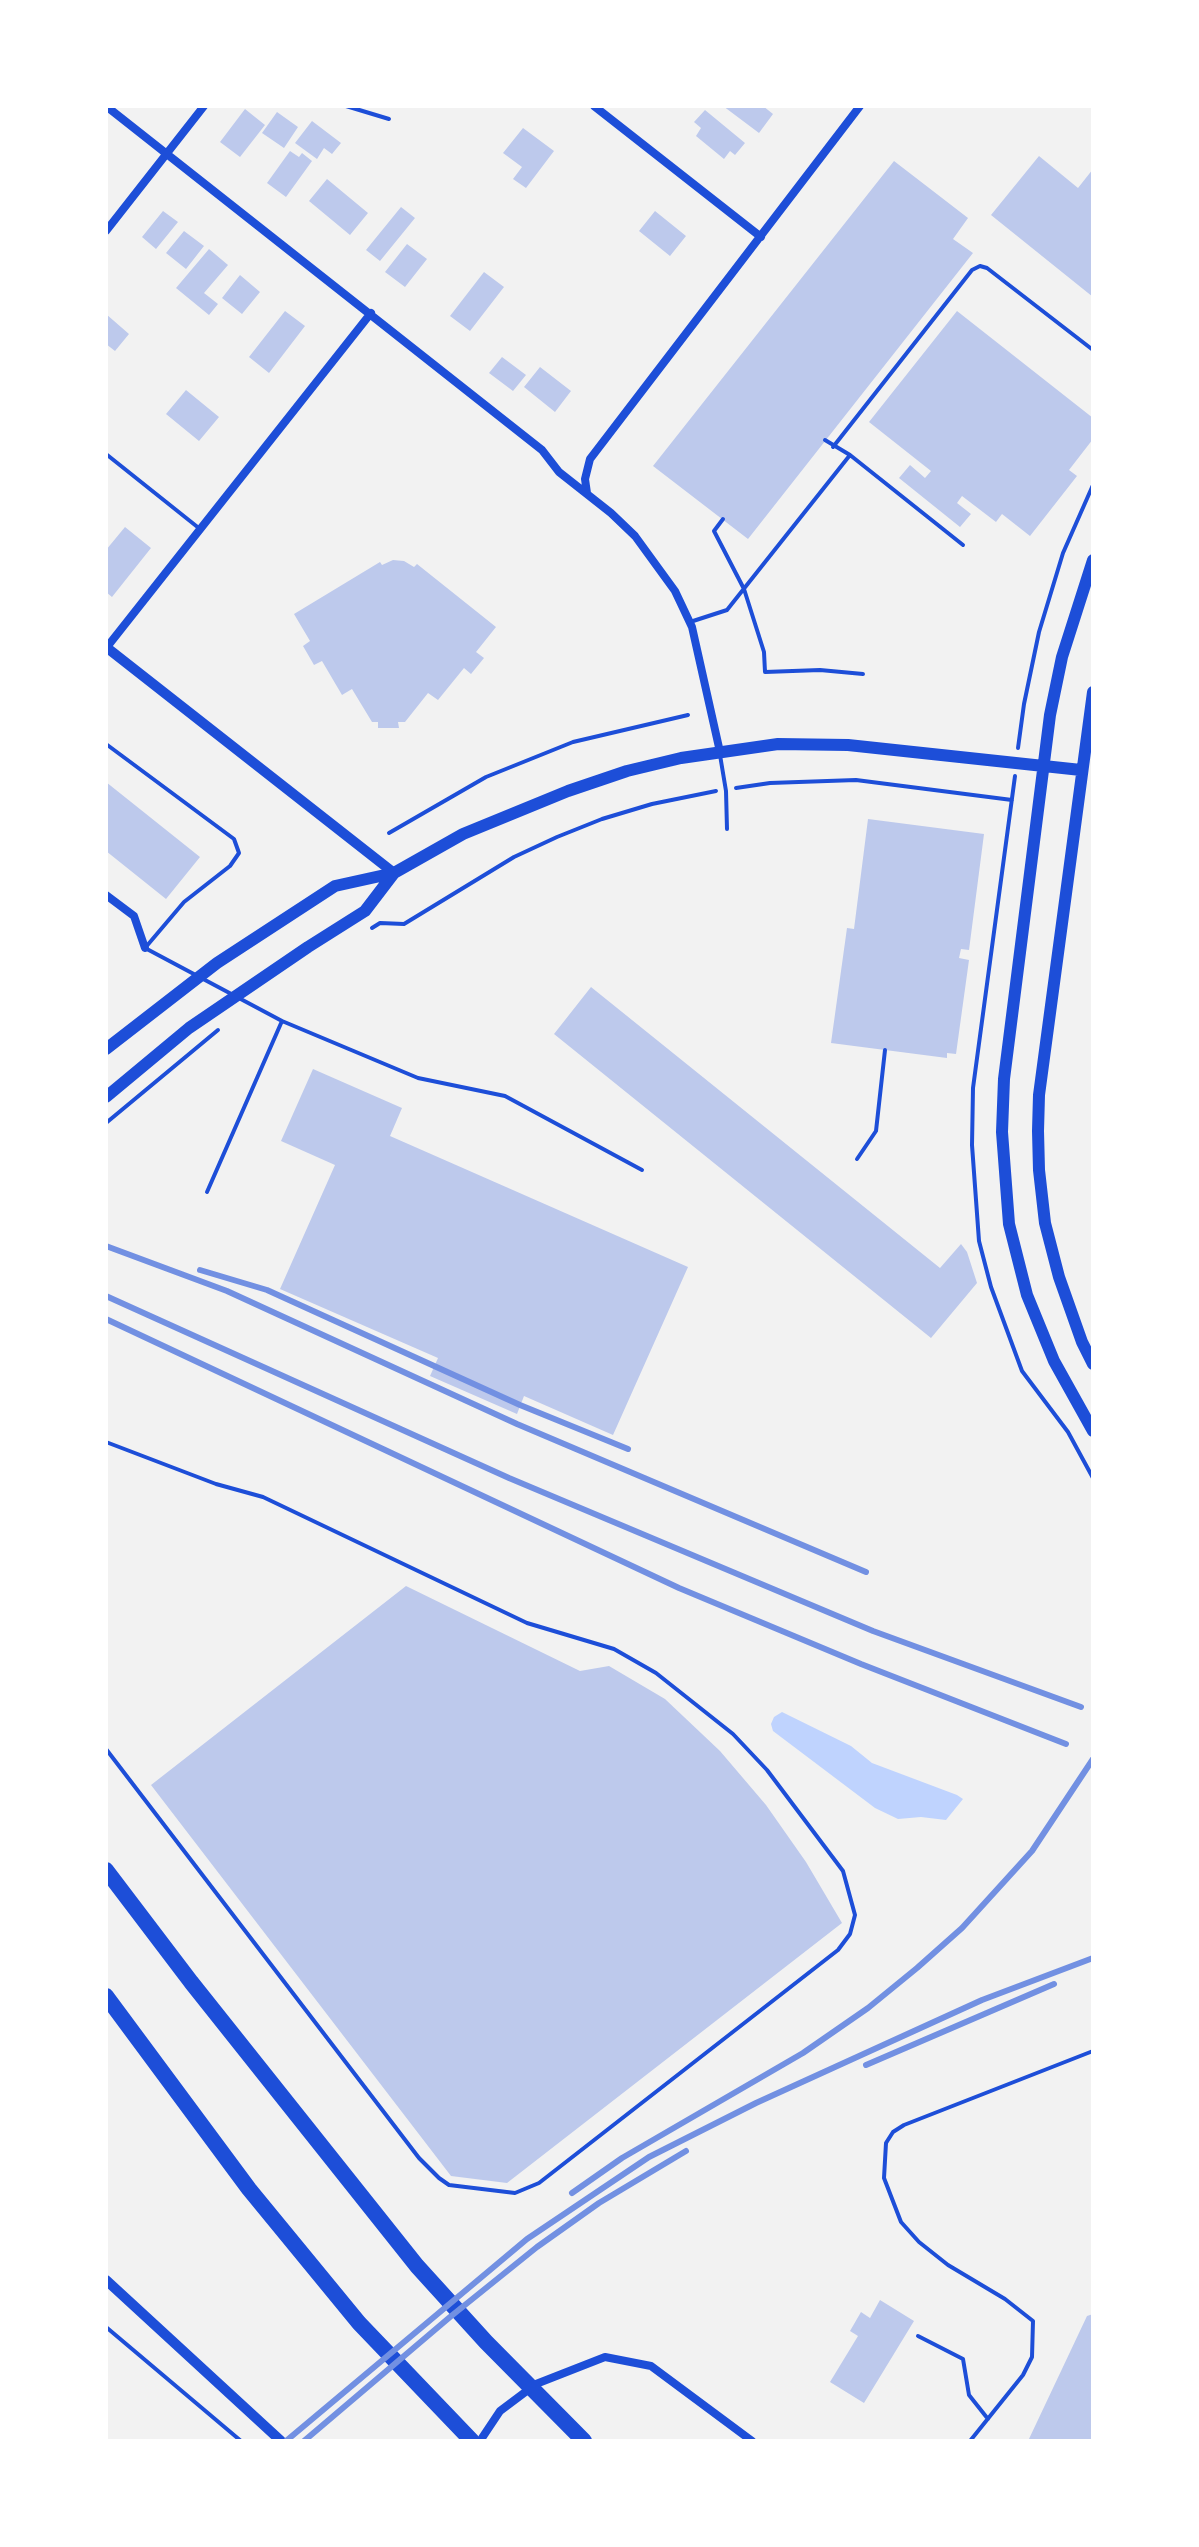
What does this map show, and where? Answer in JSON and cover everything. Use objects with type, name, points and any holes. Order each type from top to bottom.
[{"type":"highway","points":[[106,1870],[321,2148],[423,2272],[486,2342],[584,2441]]},
{"type":"highway","points":[[106,1996],[249,2189],[359,2323],[472,2441]]},
{"type":"main road","points":[[1090,1427],[1054,1361],[1027,1295],[1009,1224],[1002,1132],[1004,1079],[1050,715],[1062,657],[1093,560]]},
{"type":"main road","points":[[1093,692],[1039,1095],[1038,1144],[1045,1223],[1059,1277],[1093,1364]]},
{"type":"main road","points":[[111,1045],[217,963],[335,886],[394,873],[463,834],[568,791],[641,768],[681,758],[778,744],[848,745],[1081,770]]},
{"type":"main road","points":[[106,1097],[189,1028],[365,911],[394,873]]},
{"type":"street","points":[[106,106],[542,450],[559,472],[635,536],[675,591],[690,622],[720,752]]},
{"type":"street","points":[[106,231],[204,106]]},
{"type":"street","points":[[594,106],[761,237]]},
{"type":"street","points":[[587,493],[585,479],[590,459],[860,106]]},
{"type":"street","points":[[371,313],[106,647],[394,873]]},
{"type":"street","points":[[106,895],[134,916],[145,948]]},
{"type":"street","points":[[106,2280],[281,2441]]},
{"type":"street","points":[[480,2441],[500,2411],[536,2384],[605,2357],[651,2366],[752,2441]]},
{"type":"lane","points":[[346,106],[389,119]]},
{"type":"lane","points":[[833,447],[972,270],[980,266],[987,268],[1093,350]]},
{"type":"lane","points":[[825,440],[850,455],[963,545]]},
{"type":"lane","points":[[106,454],[200,529]]},
{"type":"lane","points":[[690,622],[727,610],[850,455]]},
{"type":"lane","points":[[723,519],[714,531],[744,589],[764,652],[765,672],[820,670],[863,674]]},
{"type":"lane","points":[[106,744],[234,839],[239,853],[230,866],[184,902],[145,948],[282,1021],[418,1078],[505,1096],[642,1170]]},
{"type":"lane","points":[[720,752],[726,791],[727,829]]},
{"type":"lane","points":[[207,1192],[282,1021]]},
{"type":"lane","points":[[857,1159],[876,1131],[885,1050]]},
{"type":"lane","points":[[106,1442],[216,1484],[263,1497],[527,1623],[614,1649],[656,1673],[733,1734],[767,1770],[843,1871],[855,1915],[850,1934],[838,1950],[539,2183],[515,2193],[449,2185],[419,2158],[106,1749]]},
{"type":"lane","points":[[970,2441],[1023,2375],[1032,2357],[1033,2321],[1005,2299],[948,2265],[919,2242],[901,2222],[884,2178],[886,2143],[893,2132],[904,2125],[1093,2051]]},
{"type":"lane","points":[[918,2336],[963,2359],[969,2395],[988,2419]]},
{"type":"path","points":[[389,833],[486,777],[573,742],[688,715]]},
{"type":"path","points":[[741,786],[856,780],[1012,800]]},
{"type":"path","points":[[380,923],[404,924],[514,857],[602,819],[708,792]]},
{"type":"path","points":[[106,1123],[147,1087]]},
{"type":"path","points":[[1068,1432],[1093,1478]]},
{"type":"path","points":[[106,2327],[241,2441]]},
{"type":"water","points":[[782,1712],[851,1746],[872,1763],[963,1799],[946,1820],[921,1817],[898,1819],[875,1808],[773,1731],[771,1724],[774,1717]]},
{"type":"building","points":[[723,106],[763,106],[773,114],[759,133]]},
{"type":"building","points":[[245,109],[265,125],[240,157],[220,142]]},
{"type":"building","points":[[705,110],[745,143],[735,155],[730,151],[724,159],[696,136],[701,128],[694,122]]},
{"type":"building","points":[[277,112],[298,127],[284,148],[262,133]]},
{"type":"building","points":[[312,121],[341,143],[332,154],[324,148],[317,159],[295,143]]},
{"type":"building","points":[[523,128],[554,151],[526,188],[513,179],[522,167],[503,153]]},
{"type":"building","points":[[290,151],[299,157],[302,153],[312,161],[286,197],[267,183]]},
{"type":"building","points":[[1039,156],[1078,188],[1093,169],[1093,297],[991,215]]},
{"type":"building","points":[[894,161],[968,218],[953,239],[973,253],[748,539],[653,466]]},
{"type":"building","points":[[327,179],[368,213],[350,235],[309,201]]},
{"type":"building","points":[[401,207],[415,218],[380,261],[366,250]]},
{"type":"building","points":[[163,211],[178,222],[156,249],[142,237]]},
{"type":"building","points":[[655,211],[686,236],[670,256],[639,231]]},
{"type":"building","points":[[184,231],[204,246],[186,269],[166,253]]},
{"type":"building","points":[[407,244],[427,259],[405,287],[385,272]]},
{"type":"building","points":[[209,249],[228,265],[204,293],[218,304],[209,315],[176,288]]},
{"type":"building","points":[[484,272],[504,287],[470,331],[450,316]]},
{"type":"building","points":[[240,275],[260,292],[242,314],[222,298]]},
{"type":"building","points":[[285,311],[305,326],[269,373],[249,357]]},
{"type":"building","points":[[957,311],[1093,418],[1093,439],[1069,470],[1077,476],[1030,536],[1002,514],[996,522],[962,496],[957,503],[971,514],[960,527],[899,478],[910,465],[925,478],[931,471],[869,422]]},
{"type":"building","points":[[106,314],[129,334],[115,351],[106,344]]},
{"type":"building","points":[[502,357],[526,375],[513,391],[489,373]]},
{"type":"building","points":[[540,367],[571,391],[555,412],[524,387]]},
{"type":"building","points":[[186,390],[219,417],[199,441],[166,414]]},
{"type":"building","points":[[125,527],[151,548],[112,597],[106,592],[106,550]]},
{"type":"building","points":[[393,560],[404,561],[414,567],[417,564],[496,627],[476,652],[484,658],[471,674],[464,668],[438,700],[428,693],[405,722],[398,722],[399,728],[378,728],[378,722],[372,722],[352,689],[342,695],[322,661],[314,665],[303,646],[310,641],[294,614],[380,562],[382,565]]},
{"type":"building","points":[[106,782],[200,857],[166,899],[106,851]]},
{"type":"building","points":[[868,819],[984,834],[969,950],[961,949],[959,958],[969,960],[956,1054],[947,1053],[947,1058],[831,1043],[847,928],[854,929]]},
{"type":"building","points":[[591,987],[940,1268],[961,1244],[967,1252],[977,1283],[931,1338],[554,1034]]},
{"type":"building","points":[[313,1069],[402,1108],[390,1136],[688,1267],[613,1435],[524,1396],[517,1414],[430,1376],[438,1358],[280,1289],[335,1165],[281,1141]]},
{"type":"building","points":[[406,1586],[580,1671],[609,1666],[665,1699],[720,1751],[766,1805],[806,1862],[842,1923],[507,2183],[451,2176],[151,1785]]},
{"type":"building","points":[[880,2300],[914,2321],[864,2403],[830,2382],[858,2336],[850,2331],[861,2312],[870,2318]]},
{"type":"building","points":[[1093,2314],[1093,2441],[1028,2441],[1087,2316]]},
{"type":"railway","points":[[106,1246],[227,1291],[517,1424],[866,1572]]},
{"type":"railway","points":[[200,1270],[267,1290],[520,1405],[628,1449]]},
{"type":"railway","points":[[106,1296],[509,1478],[873,1631],[1081,1707]]},
{"type":"railway","points":[[106,1319],[679,1588],[861,1664],[1066,1744]]},
{"type":"railway","points":[[572,2193],[622,2158],[803,2053],[868,2008],[917,1968],[962,1928],[1032,1851],[1093,1759]]},
{"type":"railway","points":[[286,2441],[527,2239],[649,2157],[756,2103],[982,2000],[1093,1958]]},
{"type":"railway","points":[[866,2065],[1054,1984]]},
{"type":"railway","points":[[304,2441],[537,2247],[599,2203],[686,2151]]}]
